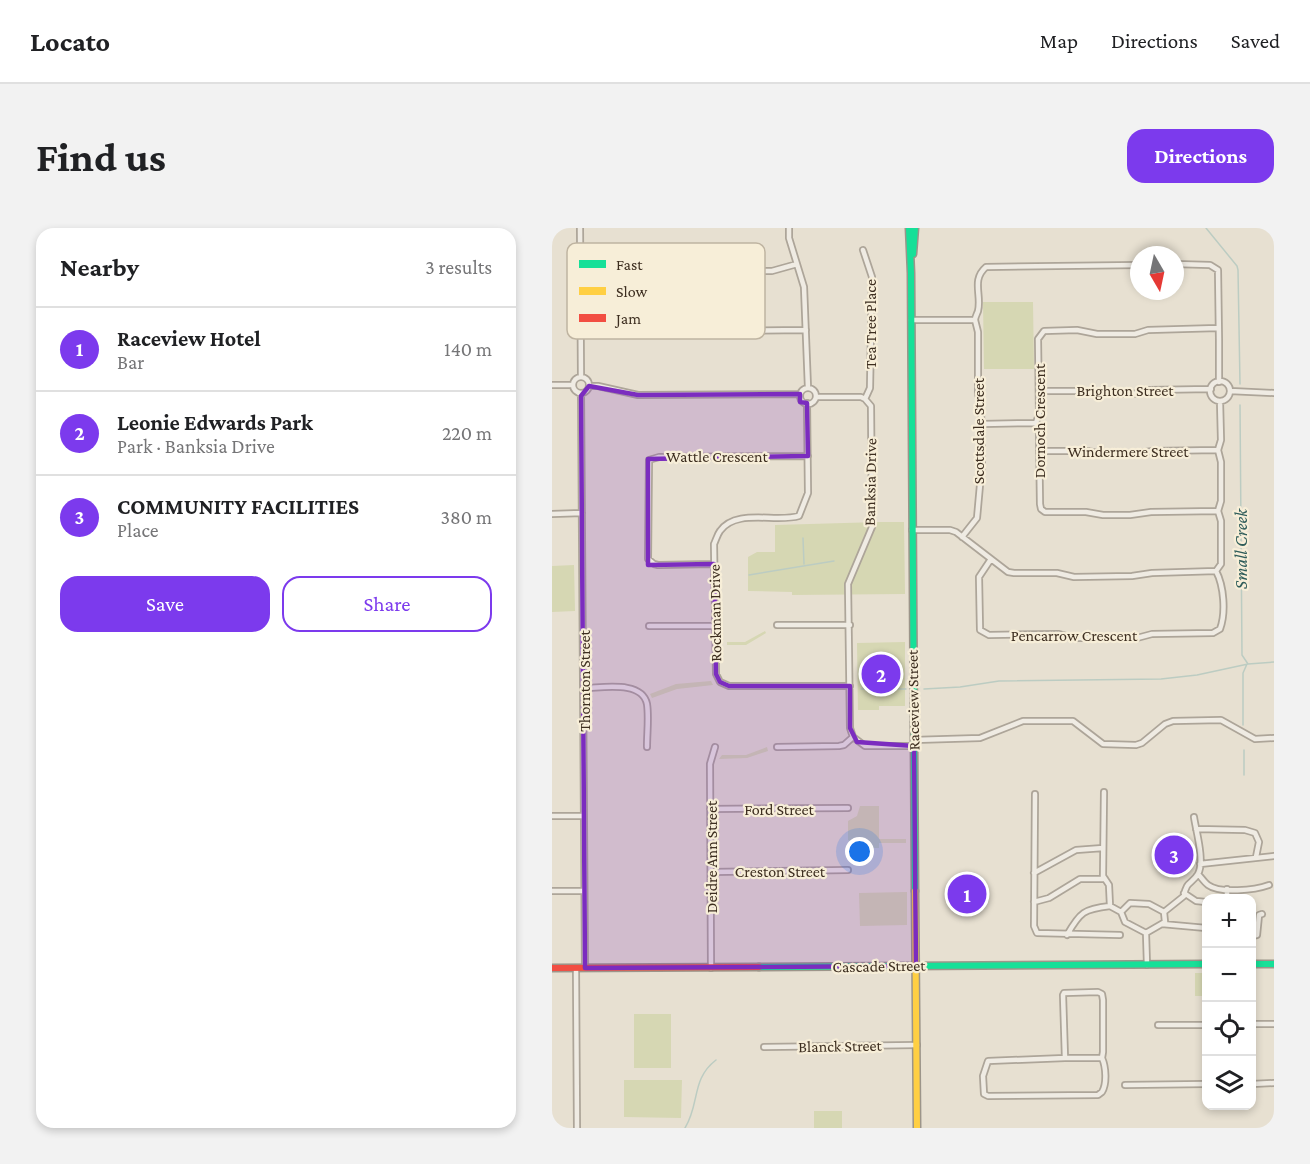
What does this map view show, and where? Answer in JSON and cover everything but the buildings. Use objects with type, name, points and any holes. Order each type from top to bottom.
[{"type":"street","points":[[580,228],[580,243]]},
{"type":"street","points":[[789,228],[789,238],[804,287],[808,388]]},
{"type":"street","name":"Raceview Street","points":[[909,228],[917,1128]]},
{"type":"street","name":"Raceview Street","points":[[911,273],[915,228]]},
{"type":"street","name":"Tea Tree Place","points":[[863,250],[872,277],[870,388],[866,399]]},
{"type":"street","points":[[765,271],[797,264]]},
{"type":"street","points":[[1184,264],[1210,265],[1218,270],[1219,382]]},
{"type":"street","name":"Scottsdale Street","points":[[962,537],[974,523],[979,512],[982,424],[978,393],[978,332],[975,320],[978,311],[977,281],[980,272],[986,267],[1130,265]]},
{"type":"street","points":[[911,320],[975,320]]},
{"type":"street","name":"Dornoch Crescent","points":[[1218,328],[1148,330],[1135,334],[1107,334],[1077,330],[1044,331],[1038,339],[1039,414],[1036,423],[1039,433],[1040,504],[1041,509],[1045,512],[1130,515],[1151,512],[1218,511]]},
{"type":"street","points":[[765,331],[806,330]]},
{"type":"street","points":[[581,339],[581,377]]},
{"type":"street","points":[[573,385],[581,377]]},
{"type":"street","points":[[573,385],[575,390],[582,393],[588,390],[587,380],[581,377]]},
{"type":"street","points":[[1219,382],[1225,383],[1230,391],[1227,399],[1220,401],[1213,398],[1211,389],[1219,382]]},
{"type":"street","points":[[552,385],[573,385]]},
{"type":"street","points":[[589,386],[638,395],[800,394]]},
{"type":"street","points":[[808,388],[815,392],[816,397],[814,401],[807,404],[802,401],[800,394],[803,389],[808,388]]},
{"type":"street","name":"Brighton Street","points":[[1039,391],[1133,394],[1149,390],[1211,389]]},
{"type":"street","points":[[1230,391],[1274,393]]},
{"type":"street","name":"Thornton Street","points":[[582,393],[585,968]]},
{"type":"street","points":[[816,397],[866,399]]},
{"type":"street","name":"Banksia Drive","points":[[850,686],[848,584],[872,527],[871,406],[866,399]]},
{"type":"street","points":[[912,530],[950,530],[1008,572],[1014,573],[1057,573],[1074,577],[1216,571],[1221,564],[1221,521],[1218,511],[1221,501],[1221,462],[1218,450],[1221,440],[1220,401]]},
{"type":"street","name":"Rockman Drive","points":[[807,404],[808,493],[799,516],[747,518],[733,521],[720,530],[714,544],[716,674],[720,682],[729,686],[850,686]]},
{"type":"street","points":[[982,424],[1036,423]]},
{"type":"street","name":"Windermere Street","points":[[1039,452],[1087,451],[1103,454],[1131,454],[1153,451],[1218,450]]},
{"type":"street","name":"Wattle Crescent","points":[[714,564],[658,565],[648,559],[650,460],[659,457],[808,456]]},
{"type":"street","points":[[552,513],[582,513]]},
{"type":"street","name":"Pencarrow Crescent","points":[[991,559],[979,577],[980,630],[989,635],[1059,634],[1074,638],[1137,638],[1152,634],[1213,633],[1220,629],[1222,620],[1222,583],[1216,571]]},
{"type":"street","points":[[777,625],[850,625]]},
{"type":"street","points":[[649,626],[714,626]]},
{"type":"street","points":[[850,686],[850,728],[853,737],[865,746],[980,738],[1023,721],[1073,721],[1079,723],[1103,744],[1142,743],[1165,724],[1173,721],[1221,720],[1249,737],[1274,738]]},
{"type":"street","points":[[584,688],[633,689],[642,694],[647,708],[647,747]]},
{"type":"street","points":[[777,747],[839,746],[844,745],[853,737]]},
{"type":"street","name":"Deidre Ann Street","points":[[711,968],[710,764],[715,747]]},
{"type":"street","points":[[1104,792],[1103,876],[1109,885],[1110,906]]},
{"type":"street","points":[[1035,794],[1034,926],[1037,933],[1120,935]]},
{"type":"street","name":"Ford Street","points":[[710,809],[848,808]]},
{"type":"street","points":[[552,816],[584,816]]},
{"type":"street","points":[[1164,912],[1184,896],[1186,885],[1198,874],[1200,864],[1194,818]]},
{"type":"street","points":[[1196,829],[1245,830],[1255,833],[1259,842],[1256,857]]},
{"type":"street","points":[[1034,873],[1076,850],[1103,848]]},
{"type":"street","points":[[1200,864],[1274,856]]},
{"type":"street","name":"Creston Street","points":[[711,872],[848,870]]},
{"type":"street","points":[[1198,874],[1209,886],[1227,889],[1254,890],[1269,885]]},
{"type":"street","points":[[1034,902],[1049,898],[1080,879],[1105,879]]},
{"type":"street","points":[[1227,889],[1227,894]]},
{"type":"street","points":[[552,891],[584,891]]},
{"type":"street","points":[[1184,893],[1196,901],[1202,902]]},
{"type":"street","points":[[1121,912],[1130,903],[1149,904],[1164,912]]},
{"type":"street","points":[[1066,935],[1077,917],[1092,908],[1110,906],[1121,912],[1125,922],[1146,933]]},
{"type":"street","points":[[1146,933],[1165,922],[1164,912]]},
{"type":"street","points":[[1256,935],[1259,915],[1262,914]]},
{"type":"street","points":[[1162,924],[1202,928]]},
{"type":"street","points":[[1146,933],[1147,965]]},
{"type":"street","points":[[1256,964],[1274,963]]},
{"type":"street","name":"Cascade Street","points":[[552,968],[1202,964]]},
{"type":"street","points":[[576,968],[577,1128]]},
{"type":"street","points":[[1065,1058],[1064,993],[1098,992],[1102,994],[1104,1089],[1098,1095],[988,1096],[984,1094],[983,1076],[988,1060],[1102,1058]]},
{"type":"street","points":[[1158,1025],[1202,1024]]},
{"type":"street","points":[[1256,1024],[1274,1024]]},
{"type":"street","name":"Blanck Street","points":[[764,1047],[917,1045]]},
{"type":"street","points":[[1256,1084],[1274,1083]]},
{"type":"street","points":[[1125,1085],[1202,1084]]},
{"type":"highlighted area","points":[[589,386],[638,395],[800,394],[800,402],[807,403],[808,456],[648,459],[648,565],[714,564],[716,674],[720,682],[729,686],[850,686],[850,728],[857,742],[914,746],[916,966],[585,968],[581,396]]},
{"type":"green space","points":[[983,302],[1033,302],[1034,369],[984,369]]},
{"type":"green space","points":[[904,522],[905,594],[792,595],[792,592],[748,591],[748,557],[757,552],[775,552],[775,525]]},
{"type":"green space","points":[[574,565],[575,611],[552,612],[552,566]]},
{"type":"green space","points":[[765,631],[766,633],[746,645],[727,645],[727,642],[745,642]]},
{"type":"green space","points":[[905,642],[905,706],[879,706],[879,710],[858,710],[857,643]]},
{"type":"green space","points":[[711,681],[713,685],[677,689],[652,698],[650,694],[676,684]]},
{"type":"green space","points":[[767,747],[768,751],[747,758],[719,759],[722,755],[746,755]]},
{"type":"green space","points":[[860,806],[879,806],[879,839],[906,839],[906,843],[879,843],[879,848],[857,848],[852,858],[850,857],[855,845],[848,840],[848,821],[857,816]]},
{"type":"green space","points":[[907,892],[907,925],[860,926],[859,893]]},
{"type":"green space","points":[[1195,973],[1202,973],[1202,996],[1195,996]]},
{"type":"green space","points":[[634,1014],[671,1014],[671,1068],[634,1068]]},
{"type":"green space","points":[[624,1080],[682,1080],[681,1118],[624,1117]]},
{"type":"green space","points":[[814,1111],[842,1111],[842,1128],[814,1128]]},
{"type":"waterway","name":"Small Creek","points":[[1206,228],[1238,270],[1240,384]]},
{"type":"waterway","name":"Small Creek","points":[[1240,405],[1242,655],[1248,664],[1274,662]]},
{"type":"waterway","points":[[803,538],[804,564]]},
{"type":"waterway","points":[[749,575],[834,561]]},
{"type":"waterway","points":[[1243,725],[1243,673],[1247,664]]},
{"type":"waterway","points":[[924,689],[960,687],[999,681],[1161,679],[1197,675],[1248,664]]},
{"type":"waterway","points":[[861,689],[906,689]]},
{"type":"waterway","points":[[1244,750],[1244,775]]},
{"type":"waterway","points":[[685,1128],[690,1119],[703,1075],[716,1060]]},
{"type":"traffic: fast","points":[[909,228],[915,891]]},
{"type":"traffic: fast","points":[[913,254],[915,228]]},
{"type":"traffic: fast","points":[[759,967],[1202,964]]},
{"type":"traffic: fast","points":[[1256,964],[1274,964]]},
{"type":"traffic: slow","points":[[915,891],[917,1128]]},
{"type":"traffic: jam","points":[[552,968],[759,967]]},
{"type":"place","name":"Leonie Edwards Park","points":[[881,674]]},
{"type":"place","name":"COMMUNITY FACILITIES","points":[[1174,855]]},
{"type":"place","name":"Raceview Hotel","points":[[967,894]]}]
